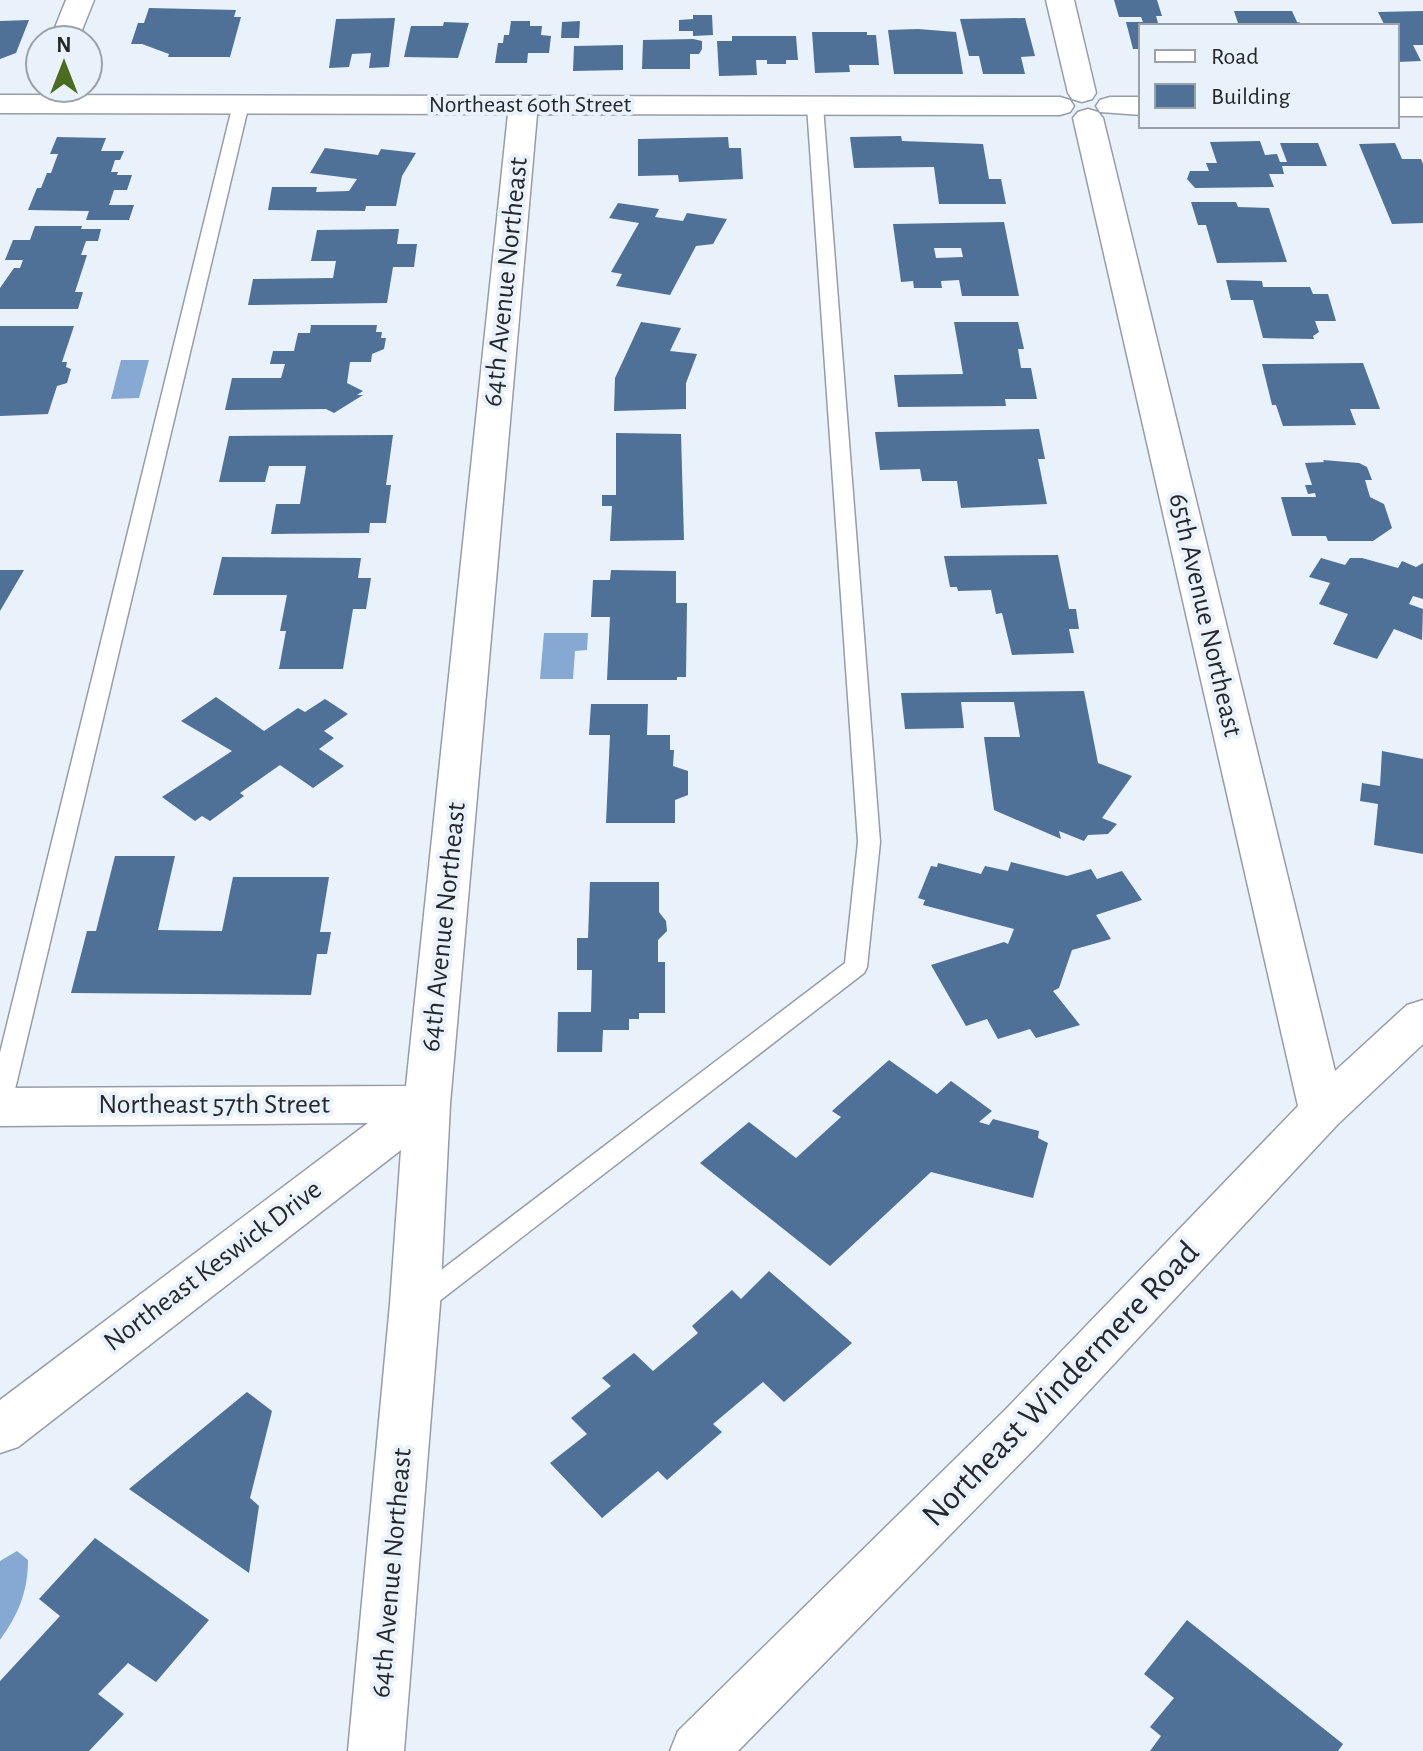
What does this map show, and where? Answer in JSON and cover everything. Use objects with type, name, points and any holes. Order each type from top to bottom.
[{"type":"street","points":[[70,24],[80,0]]},
{"type":"street","name":"65th Avenue Northeast","points":[[1060,0],[1322,1111]]},
{"type":"street","name":"Northeast 60th Street","points":[[104,98],[241,104],[1139,106]]},
{"type":"street","name":"Northeast 60th Street","points":[[0,104],[24,100]]},
{"type":"street","name":"64th Avenue Northeast","points":[[376,1751],[415,1304],[427,1104],[523,105]]},
{"type":"street","points":[[1399,107],[1423,107]]},
{"type":"street","name":"Northeast Windermere Road","points":[[698,1751],[1024,1425],[1322,1111],[1423,1017]]},
{"type":"street","name":"Northeast 57th Street","points":[[0,1104],[427,1104]]},
{"type":"street","name":"Northeast Keswick Drive","points":[[0,1430],[427,1104]]},
{"type":"lane","points":[[0,1104],[241,104]]},
{"type":"lane","points":[[415,1304],[856,967],[869,842],[815,106]]},
{"type":"water","points":[[121,360],[149,360],[139,398],[111,399]]},
{"type":"water","points":[[544,633],[588,633],[587,650],[575,651],[573,679],[540,679]]},
{"type":"water","points":[[17,1551],[28,1560],[24,1593],[17,1612],[0,1640],[0,1561]]},
{"type":"building","points":[[1114,0],[1157,0],[1162,16],[1156,16],[1158,23],[1174,24],[1139,24],[1139,49],[1133,49],[1126,22],[1143,22],[1141,17],[1119,17]]},
{"type":"building","points":[[149,8],[236,10],[234,17],[241,17],[230,57],[168,57],[169,54],[142,44],[131,44],[138,23],[144,23]]},
{"type":"building","points":[[1234,11],[1292,11],[1297,22],[1305,24],[1238,24]]},
{"type":"building","points":[[1423,11],[1423,45],[1413,45],[1421,61],[1399,62],[1399,24],[1384,24],[1378,12]]},
{"type":"building","points":[[693,15],[712,15],[713,35],[693,36],[693,31],[679,31],[679,20],[693,19]]},
{"type":"building","points":[[395,18],[389,67],[369,68],[371,53],[352,54],[349,67],[329,68],[336,19]]},
{"type":"building","points":[[1025,18],[1035,56],[1021,57],[1025,74],[983,74],[979,56],[969,56],[960,19]]},
{"type":"building","points":[[29,20],[24,24],[16,53],[0,59],[0,21]]},
{"type":"building","points":[[511,21],[530,21],[530,26],[542,26],[541,35],[551,36],[549,53],[528,53],[527,63],[495,63],[498,43],[503,43],[504,35],[509,35]]},
{"type":"building","points":[[580,21],[579,38],[561,38],[562,22]]},
{"type":"building","points":[[444,22],[469,23],[458,58],[404,57],[411,26],[443,26]]},
{"type":"building","points":[[888,30],[956,32],[963,74],[894,74]]},
{"type":"building","points":[[812,32],[867,32],[867,35],[876,35],[879,65],[849,65],[850,72],[815,73]]},
{"type":"building","points":[[732,36],[796,36],[798,60],[786,60],[786,64],[767,64],[767,60],[756,60],[757,75],[719,76],[717,41],[732,41]]},
{"type":"building","points":[[643,40],[702,41],[702,49],[699,54],[690,54],[690,69],[642,69]]},
{"type":"building","points":[[623,45],[623,70],[573,71],[574,46]]},
{"type":"building","points":[[901,136],[902,141],[983,144],[989,179],[1001,179],[1006,204],[939,204],[934,167],[854,168],[850,137]]},
{"type":"building","points":[[57,137],[106,138],[101,151],[124,151],[120,160],[115,160],[111,172],[132,175],[127,190],[114,190],[109,205],[134,205],[129,220],[86,220],[89,211],[28,210],[37,188],[41,188],[47,173],[51,173],[58,154],[50,154]]},
{"type":"building","points":[[728,137],[729,148],[741,148],[743,179],[679,182],[678,175],[638,176],[638,139]]},
{"type":"building","points":[[1260,141],[1265,155],[1277,154],[1280,162],[1287,162],[1280,143],[1318,143],[1327,166],[1282,166],[1284,174],[1269,174],[1274,187],[1195,188],[1187,179],[1190,171],[1209,171],[1206,163],[1217,163],[1210,142]]},
{"type":"building","points":[[1395,143],[1402,159],[1421,159],[1423,164],[1423,223],[1392,224],[1359,144]]},
{"type":"building","points":[[325,148],[378,155],[381,149],[416,153],[402,176],[396,206],[366,206],[365,211],[268,210],[272,187],[317,187],[316,192],[349,191],[357,179],[310,173]]},
{"type":"building","points":[[1191,202],[1236,202],[1238,207],[1269,208],[1287,262],[1217,263],[1206,225],[1198,225]]},
{"type":"building","points":[[618,203],[659,209],[655,217],[683,221],[687,213],[727,219],[713,244],[696,246],[670,295],[616,286],[622,274],[611,272],[639,223],[609,218]]},
{"type":"building","points":[[1004,222],[1019,296],[962,296],[959,280],[941,281],[942,288],[914,288],[913,281],[901,282],[893,224]],"holes":[[[934,248],[961,248],[963,257],[936,258]]]},
{"type":"building","points":[[35,226],[101,229],[98,241],[86,241],[81,255],[87,255],[75,292],[83,292],[78,309],[0,309],[0,288],[14,268],[20,268],[23,260],[5,260],[13,240],[30,240]]},
{"type":"building","points":[[399,229],[397,244],[417,244],[414,267],[393,267],[387,303],[248,305],[253,279],[333,278],[336,261],[311,261],[317,230]]},
{"type":"building","points":[[1226,280],[1262,281],[1263,287],[1310,287],[1313,294],[1328,294],[1336,321],[1315,321],[1319,332],[1313,336],[1314,339],[1263,338],[1253,300],[1231,300]]},
{"type":"building","points":[[641,322],[681,328],[670,351],[697,354],[686,383],[686,409],[614,411],[615,378]]},
{"type":"building","points":[[954,322],[1018,322],[1024,349],[1018,349],[1021,368],[1031,368],[1037,399],[1005,399],[1006,406],[898,407],[894,375],[963,374]]},
{"type":"building","points":[[311,325],[377,325],[376,332],[382,332],[381,338],[386,338],[384,349],[372,354],[371,362],[350,362],[347,383],[363,391],[357,395],[363,395],[334,413],[326,409],[225,410],[232,378],[281,378],[285,364],[270,364],[273,351],[294,351],[298,333],[310,333]]},
{"type":"building","points":[[0,326],[74,326],[62,362],[67,362],[66,367],[71,369],[67,383],[57,386],[48,414],[0,416]]},
{"type":"building","points":[[1363,363],[1380,409],[1350,409],[1356,425],[1283,426],[1276,405],[1272,405],[1262,364]]},
{"type":"building","points":[[1039,429],[1045,459],[1038,459],[1047,504],[961,508],[957,481],[922,481],[920,469],[880,470],[875,432]]},
{"type":"building","points":[[616,433],[681,434],[684,540],[610,541],[612,506],[602,506],[602,495],[616,495]]},
{"type":"building","points":[[393,435],[386,485],[391,485],[386,523],[370,523],[369,533],[271,534],[276,504],[300,504],[306,466],[269,466],[265,482],[219,482],[229,436]]},
{"type":"building","points":[[1323,460],[1359,463],[1367,467],[1372,480],[1365,480],[1370,497],[1384,504],[1392,528],[1373,541],[1328,541],[1326,536],[1292,536],[1281,497],[1316,497],[1315,493],[1308,494],[1305,485],[1312,485],[1305,463]]},
{"type":"building","points":[[1058,555],[1069,609],[1076,609],[1079,629],[1069,629],[1074,653],[1012,655],[1002,613],[996,614],[991,590],[958,591],[957,587],[950,587],[944,556]]},
{"type":"building","points":[[222,557],[361,558],[358,578],[371,578],[366,609],[353,609],[343,669],[279,669],[286,631],[280,631],[287,595],[213,595]]},
{"type":"building","points":[[1321,558],[1345,565],[1350,558],[1362,558],[1398,568],[1402,561],[1416,567],[1423,563],[1423,599],[1413,596],[1409,604],[1423,609],[1422,640],[1394,629],[1377,659],[1333,644],[1348,614],[1319,604],[1330,583],[1309,577]]},
{"type":"building","points":[[0,570],[24,570],[0,611]]},
{"type":"building","points":[[611,570],[676,571],[676,603],[687,603],[686,677],[677,677],[677,680],[607,680],[610,617],[591,617],[593,580],[610,580]]},
{"type":"building","points":[[1084,691],[1098,763],[1132,776],[1102,818],[1117,824],[1108,834],[1088,835],[1084,841],[1059,831],[1061,839],[994,810],[984,737],[1020,737],[1014,702],[961,702],[964,728],[905,729],[901,693]]},
{"type":"building","points":[[216,697],[264,731],[298,708],[305,712],[325,699],[348,714],[324,731],[334,738],[319,749],[344,766],[313,788],[280,765],[240,793],[244,796],[210,821],[202,816],[195,821],[162,797],[232,751],[181,721]]},
{"type":"building","points":[[591,704],[648,704],[647,735],[670,735],[670,750],[674,750],[673,766],[688,771],[688,795],[675,800],[675,823],[606,823],[610,735],[589,735]]},
{"type":"building","points":[[1382,751],[1423,759],[1423,854],[1374,845],[1378,804],[1360,801],[1362,783],[1380,786]]},
{"type":"building","points":[[115,856],[175,856],[158,930],[222,931],[233,877],[329,877],[320,932],[331,932],[327,954],[317,954],[311,995],[71,993],[87,931],[96,931]]},
{"type":"building","points":[[1011,862],[1067,876],[1091,869],[1097,879],[1122,871],[1142,900],[1096,915],[1111,939],[1072,950],[1059,988],[1053,991],[1080,1025],[1036,1038],[1030,1029],[998,1039],[987,1019],[966,1026],[931,965],[1004,942],[1008,944],[1014,929],[923,905],[925,900],[918,898],[931,866],[937,867],[938,863],[981,874],[985,866],[1008,871]]},
{"type":"building","points":[[590,882],[659,882],[659,912],[666,921],[667,931],[658,940],[658,962],[665,962],[665,1013],[639,1013],[639,1019],[629,1019],[629,1030],[603,1030],[602,1052],[557,1052],[558,1012],[591,1012],[592,970],[577,970],[577,938],[588,938]]},
{"type":"building","points":[[889,1060],[937,1094],[951,1081],[992,1111],[979,1122],[989,1125],[993,1119],[1039,1131],[1038,1138],[1048,1143],[1033,1198],[931,1172],[830,1266],[700,1163],[749,1122],[796,1158],[841,1117],[832,1111]]},
{"type":"building","points":[[769,1271],[852,1343],[784,1402],[763,1382],[713,1424],[722,1432],[667,1480],[658,1471],[602,1518],[550,1463],[587,1434],[571,1418],[611,1386],[602,1378],[634,1353],[653,1371],[698,1333],[692,1326],[732,1290],[741,1299]]},
{"type":"building","points":[[247,1392],[272,1411],[250,1498],[259,1506],[249,1573],[129,1489]]},
{"type":"building","points":[[95,1538],[209,1620],[156,1682],[128,1663],[98,1694],[124,1714],[89,1751],[0,1751],[0,1681],[60,1616],[39,1599]]},
{"type":"building","points":[[1187,1620],[1343,1744],[1338,1751],[1150,1751],[1161,1736],[1150,1727],[1174,1698],[1144,1674]]}]
